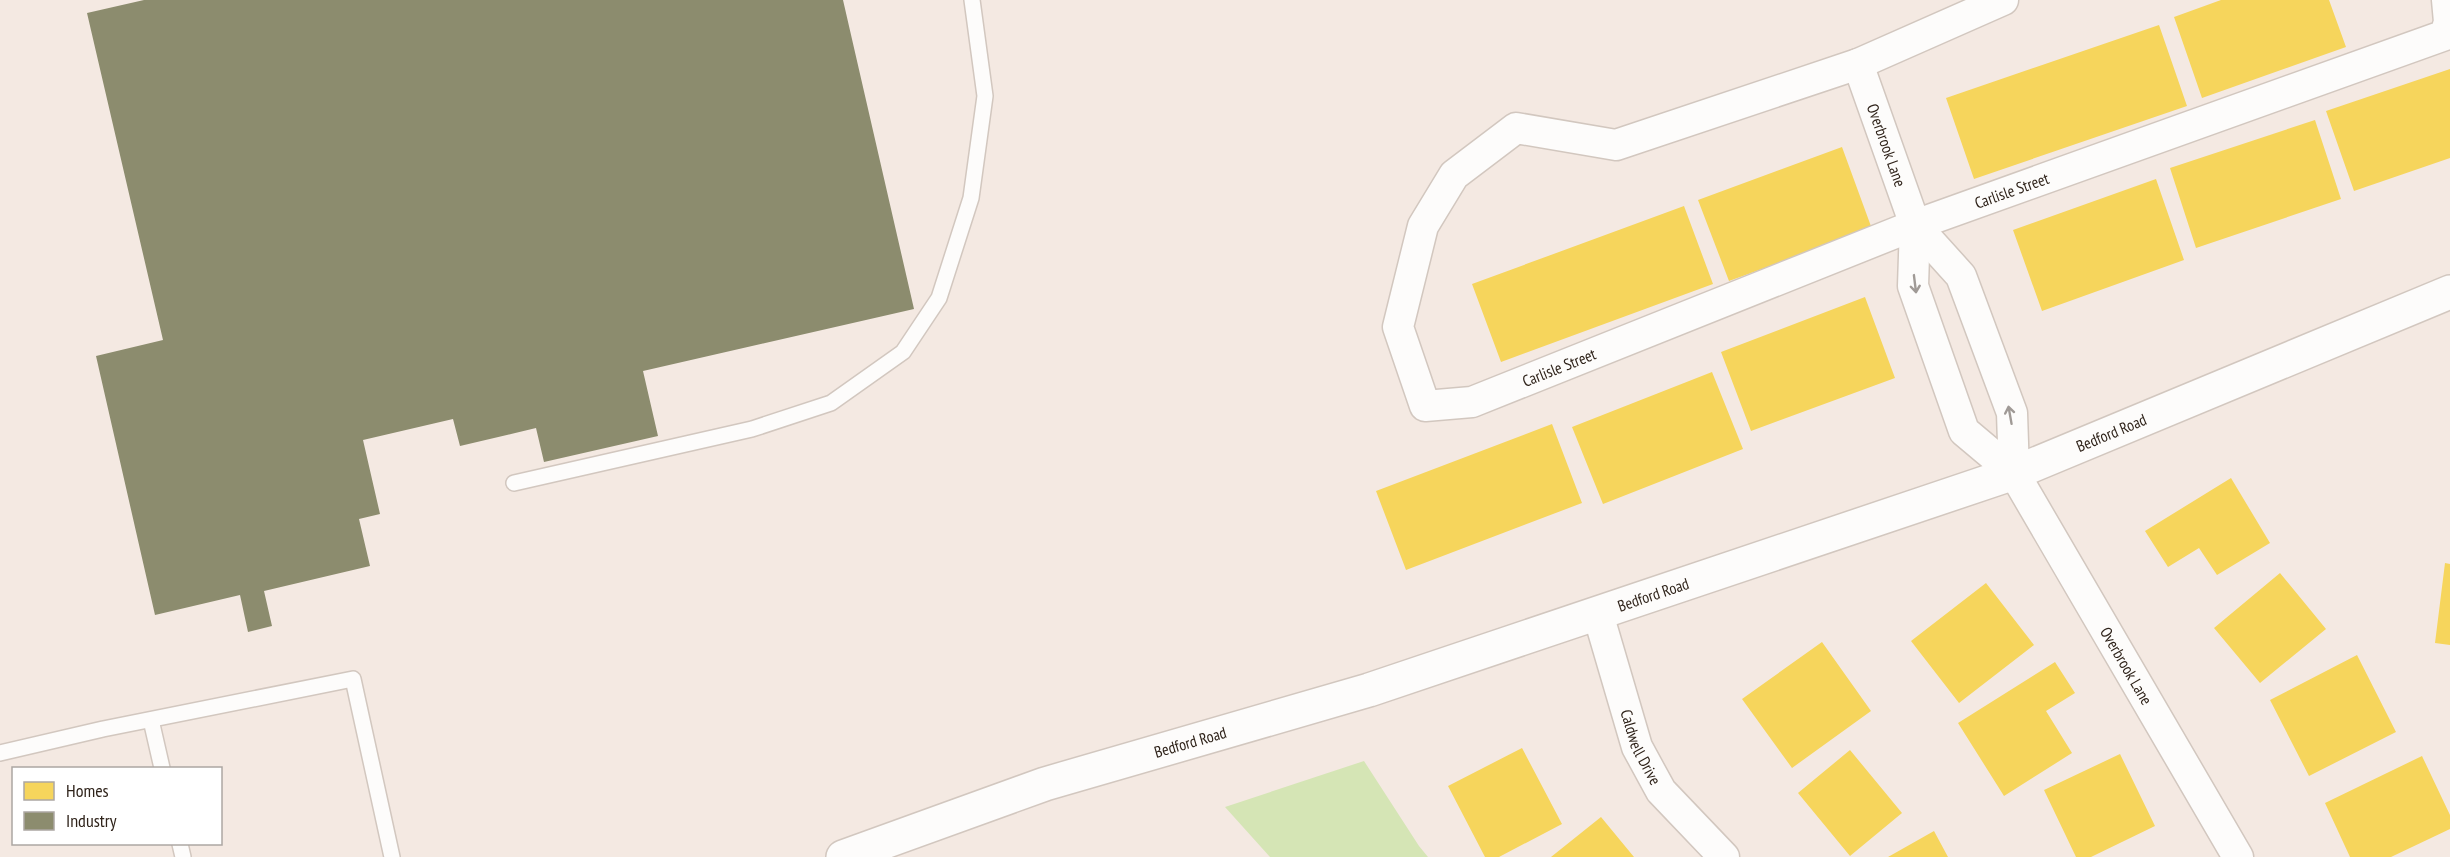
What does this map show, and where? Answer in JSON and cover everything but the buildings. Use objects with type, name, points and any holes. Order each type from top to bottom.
[{"type":"main road","name":"Bedford Road","points":[[843,857],[1045,784],[1369,690],[2014,473],[2450,292]]},
{"type":"street","name":"Carlisle Street","points":[[2003,0],[1858,64],[1616,145],[1516,128],[1454,175],[1423,225],[1398,327],[1425,406],[1472,402],[1915,225],[2445,35],[2449,22],[2447,0]]},
{"type":"street","name":"Overbrook Lane","points":[[1858,64],[1915,225],[1913,286],[1964,431],[2014,473],[2238,857]]},
{"type":"street","name":"Overbrook Lane","points":[[1915,225],[1961,276],[2012,413],[2014,473]]},
{"type":"street","name":"Caldwell Drive","points":[[1598,614],[1637,747],[1661,791],[1724,857]]},
{"type":"lane","points":[[514,483],[752,429],[831,403],[903,352],[939,297],[971,198],[985,96],[972,0]]},
{"type":"lane","points":[[0,753],[352,679],[392,857]]},
{"type":"lane","points":[[151,720],[162,767]]},
{"type":"green space","points":[[1364,761],[1428,857],[1270,857],[1225,807]]}]
